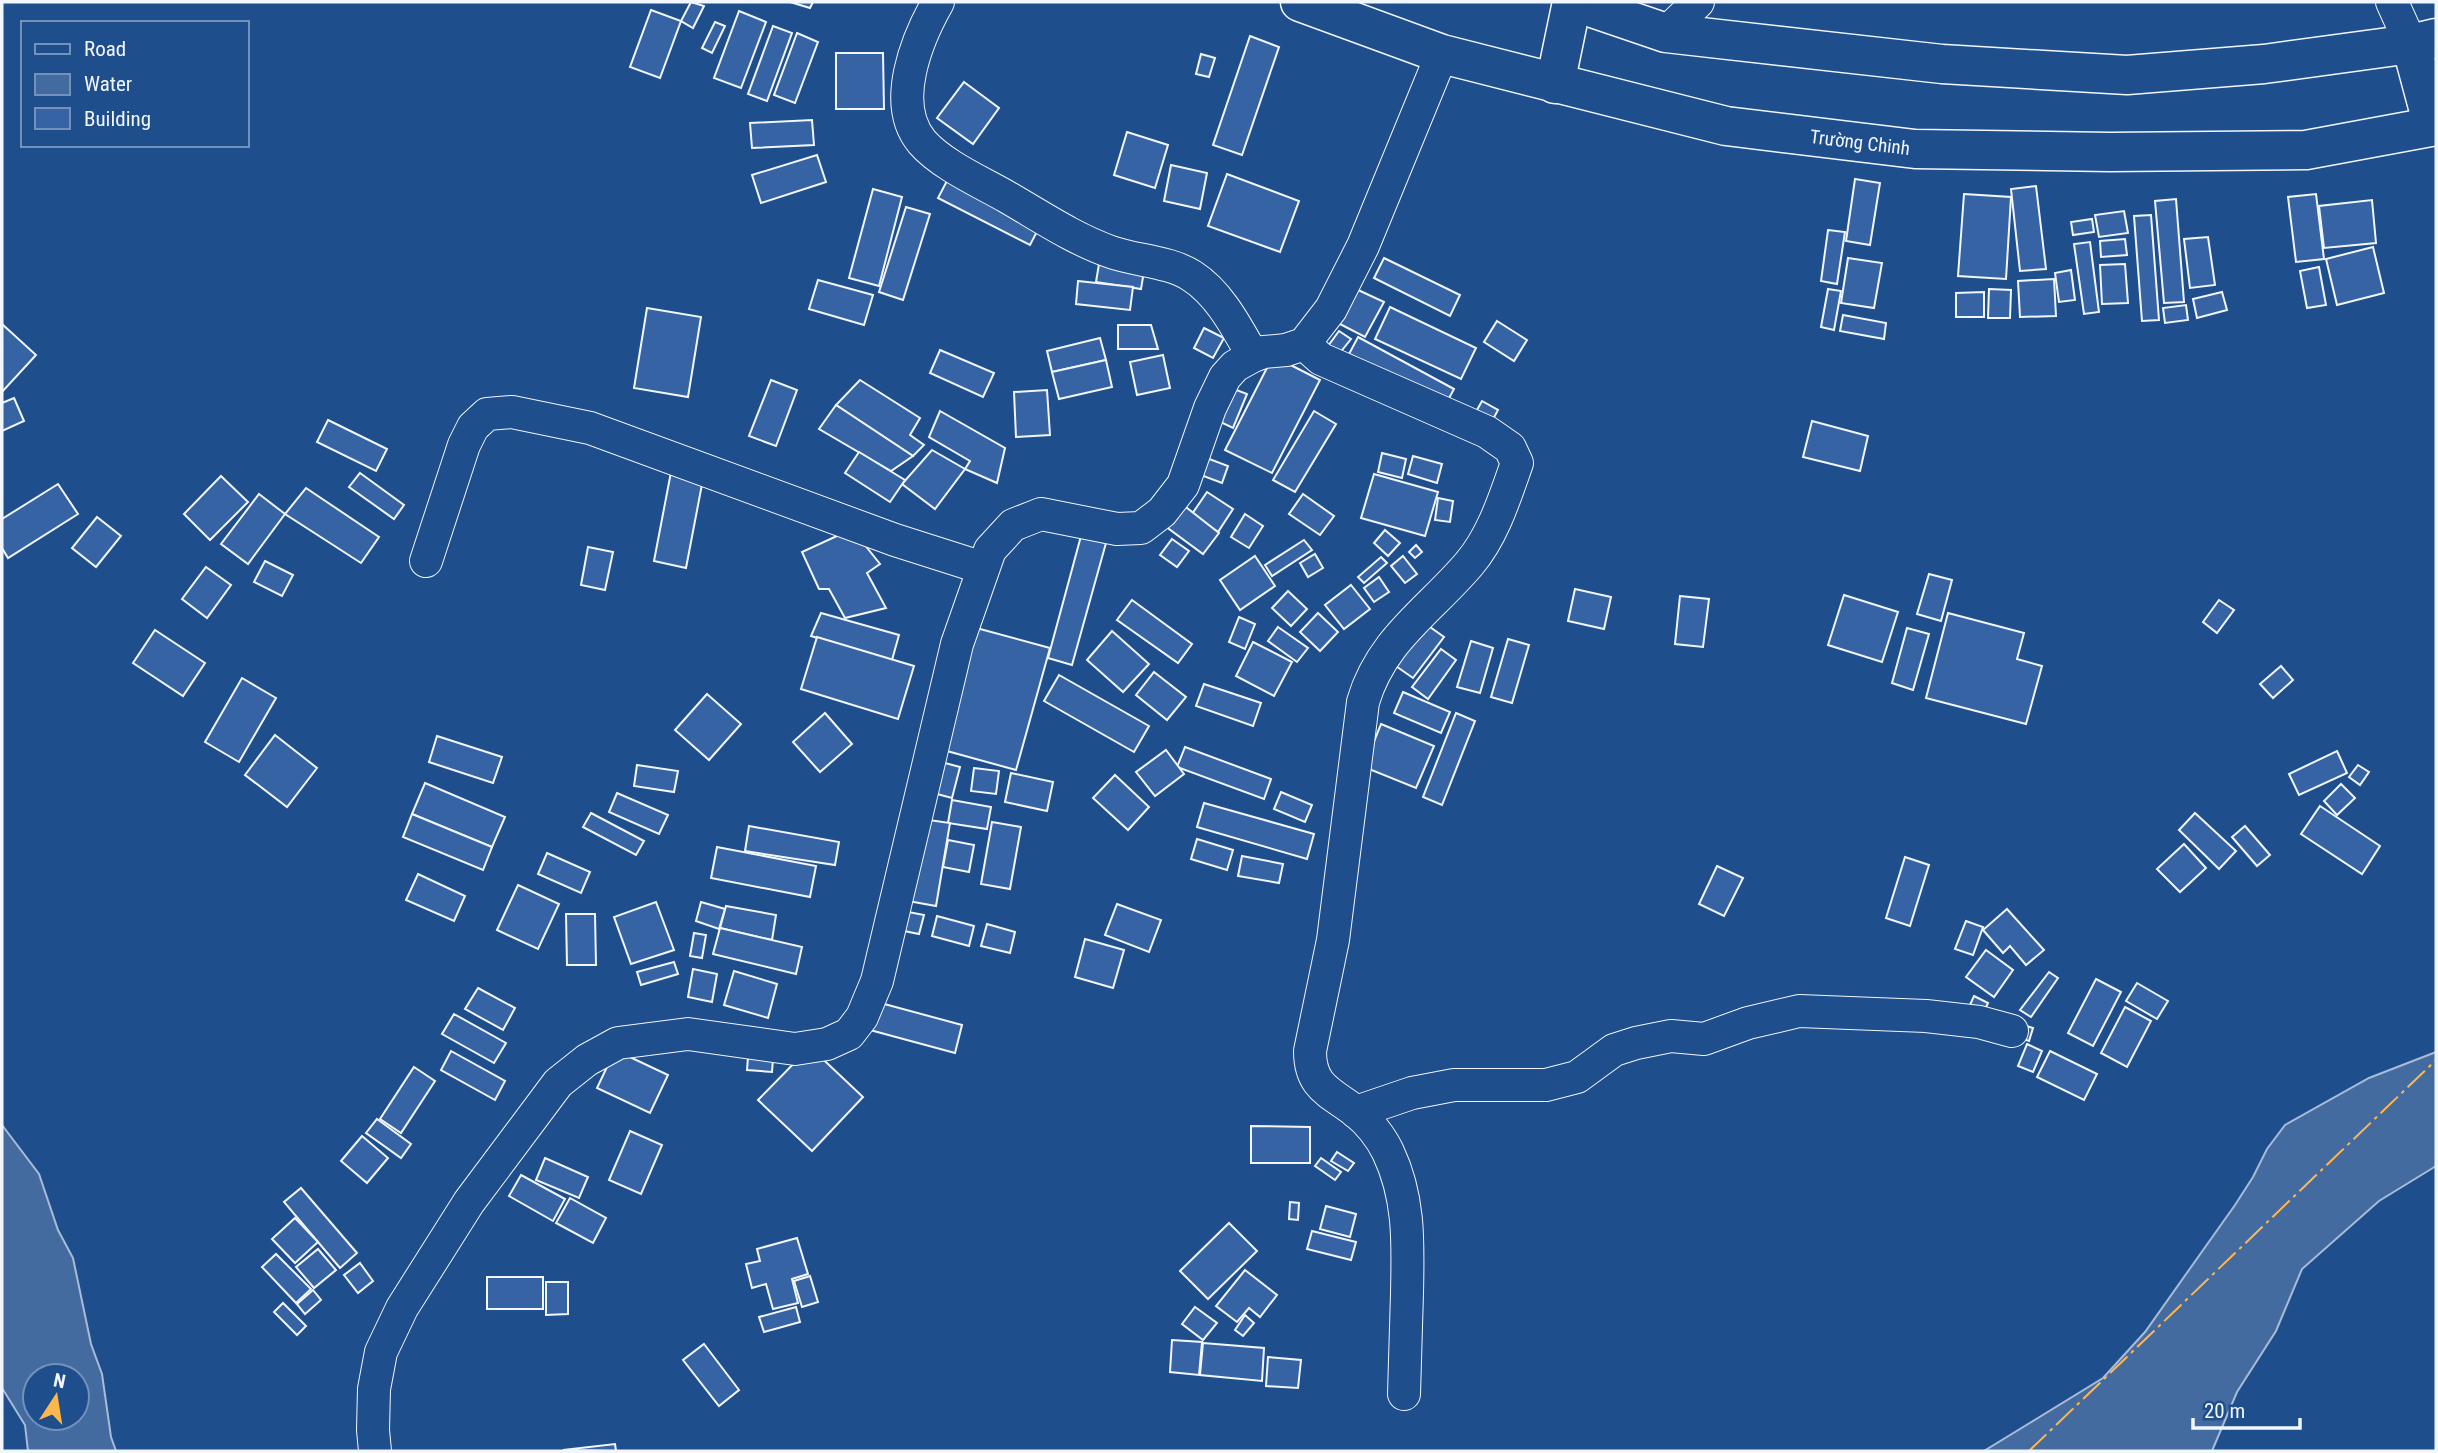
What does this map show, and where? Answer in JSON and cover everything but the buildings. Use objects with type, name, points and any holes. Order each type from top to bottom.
[{"type":"street","points":[[938,2],[913,59],[908,79],[906,99],[912,124],[922,142],[960,170],[1060,228],[1110,252],[1191,275],[1220,303],[1253,356]]},
{"type":"street","name":"Trường Chinh","points":[[1300,2],[1442,54],[1726,126],[1915,149],[2110,152],[2306,150],[2435,126]]},
{"type":"street","points":[[1555,84],[1574,2],[1666,33],[1942,64],[2127,75],[2264,64],[2424,41]]},
{"type":"street","points":[[1666,33],[1698,2]]},
{"type":"street","points":[[2392,2],[2424,41],[2435,126]]},
{"type":"street","points":[[375,1451],[374,1390],[381,1352],[402,1308],[469,1202],[558,1083],[587,1060],[618,1043],[688,1034],[795,1049],[827,1044],[849,1034],[862,1017],[877,981],[957,644],[990,550],[1013,525],[1041,514],[1117,529],[1140,528],[1162,512],[1183,485],[1201,430],[1225,377],[1236,366],[1253,356],[1304,344],[1331,309],[1357,258],[1442,54]]},
{"type":"street","points":[[1304,344],[1321,359],[1487,432],[1510,448],[1517,463],[1485,541],[1470,563],[1390,647],[1369,680],[1363,702],[1333,940],[1310,1051],[1310,1065],[1320,1085],[1329,1095],[1356,1112],[1388,1150],[1404,1196],[1408,1227],[1404,1394]]},
{"type":"street","points":[[426,561],[459,457],[473,427],[487,414],[512,412],[590,428],[895,540],[983,568]]},
{"type":"street","points":[[1356,1112],[1412,1093],[1454,1085],[1546,1085],[1577,1077],[1614,1050],[1636,1043],[1671,1037],[1704,1039],[1748,1023],[1799,1010],[1979,1021],[2012,1031]]},
{"type":"water","points":[[2436,1052],[2436,1166],[2379,1201],[2302,1269],[2276,1331],[2237,1392],[2212,1451],[1984,1451],[2103,1378],[2145,1332],[2235,1205],[2267,1149],[2285,1125],[2369,1078]]},
{"type":"water","points":[[2,1125],[39,1174],[58,1230],[73,1258],[91,1344],[102,1374],[111,1437],[116,1451],[28,1451],[26,1432],[91,1432],[91,1362],[21,1362],[21,1419],[2,1388]]},
{"type":"power","points":[[2029,1451],[2436,1060]]}]
